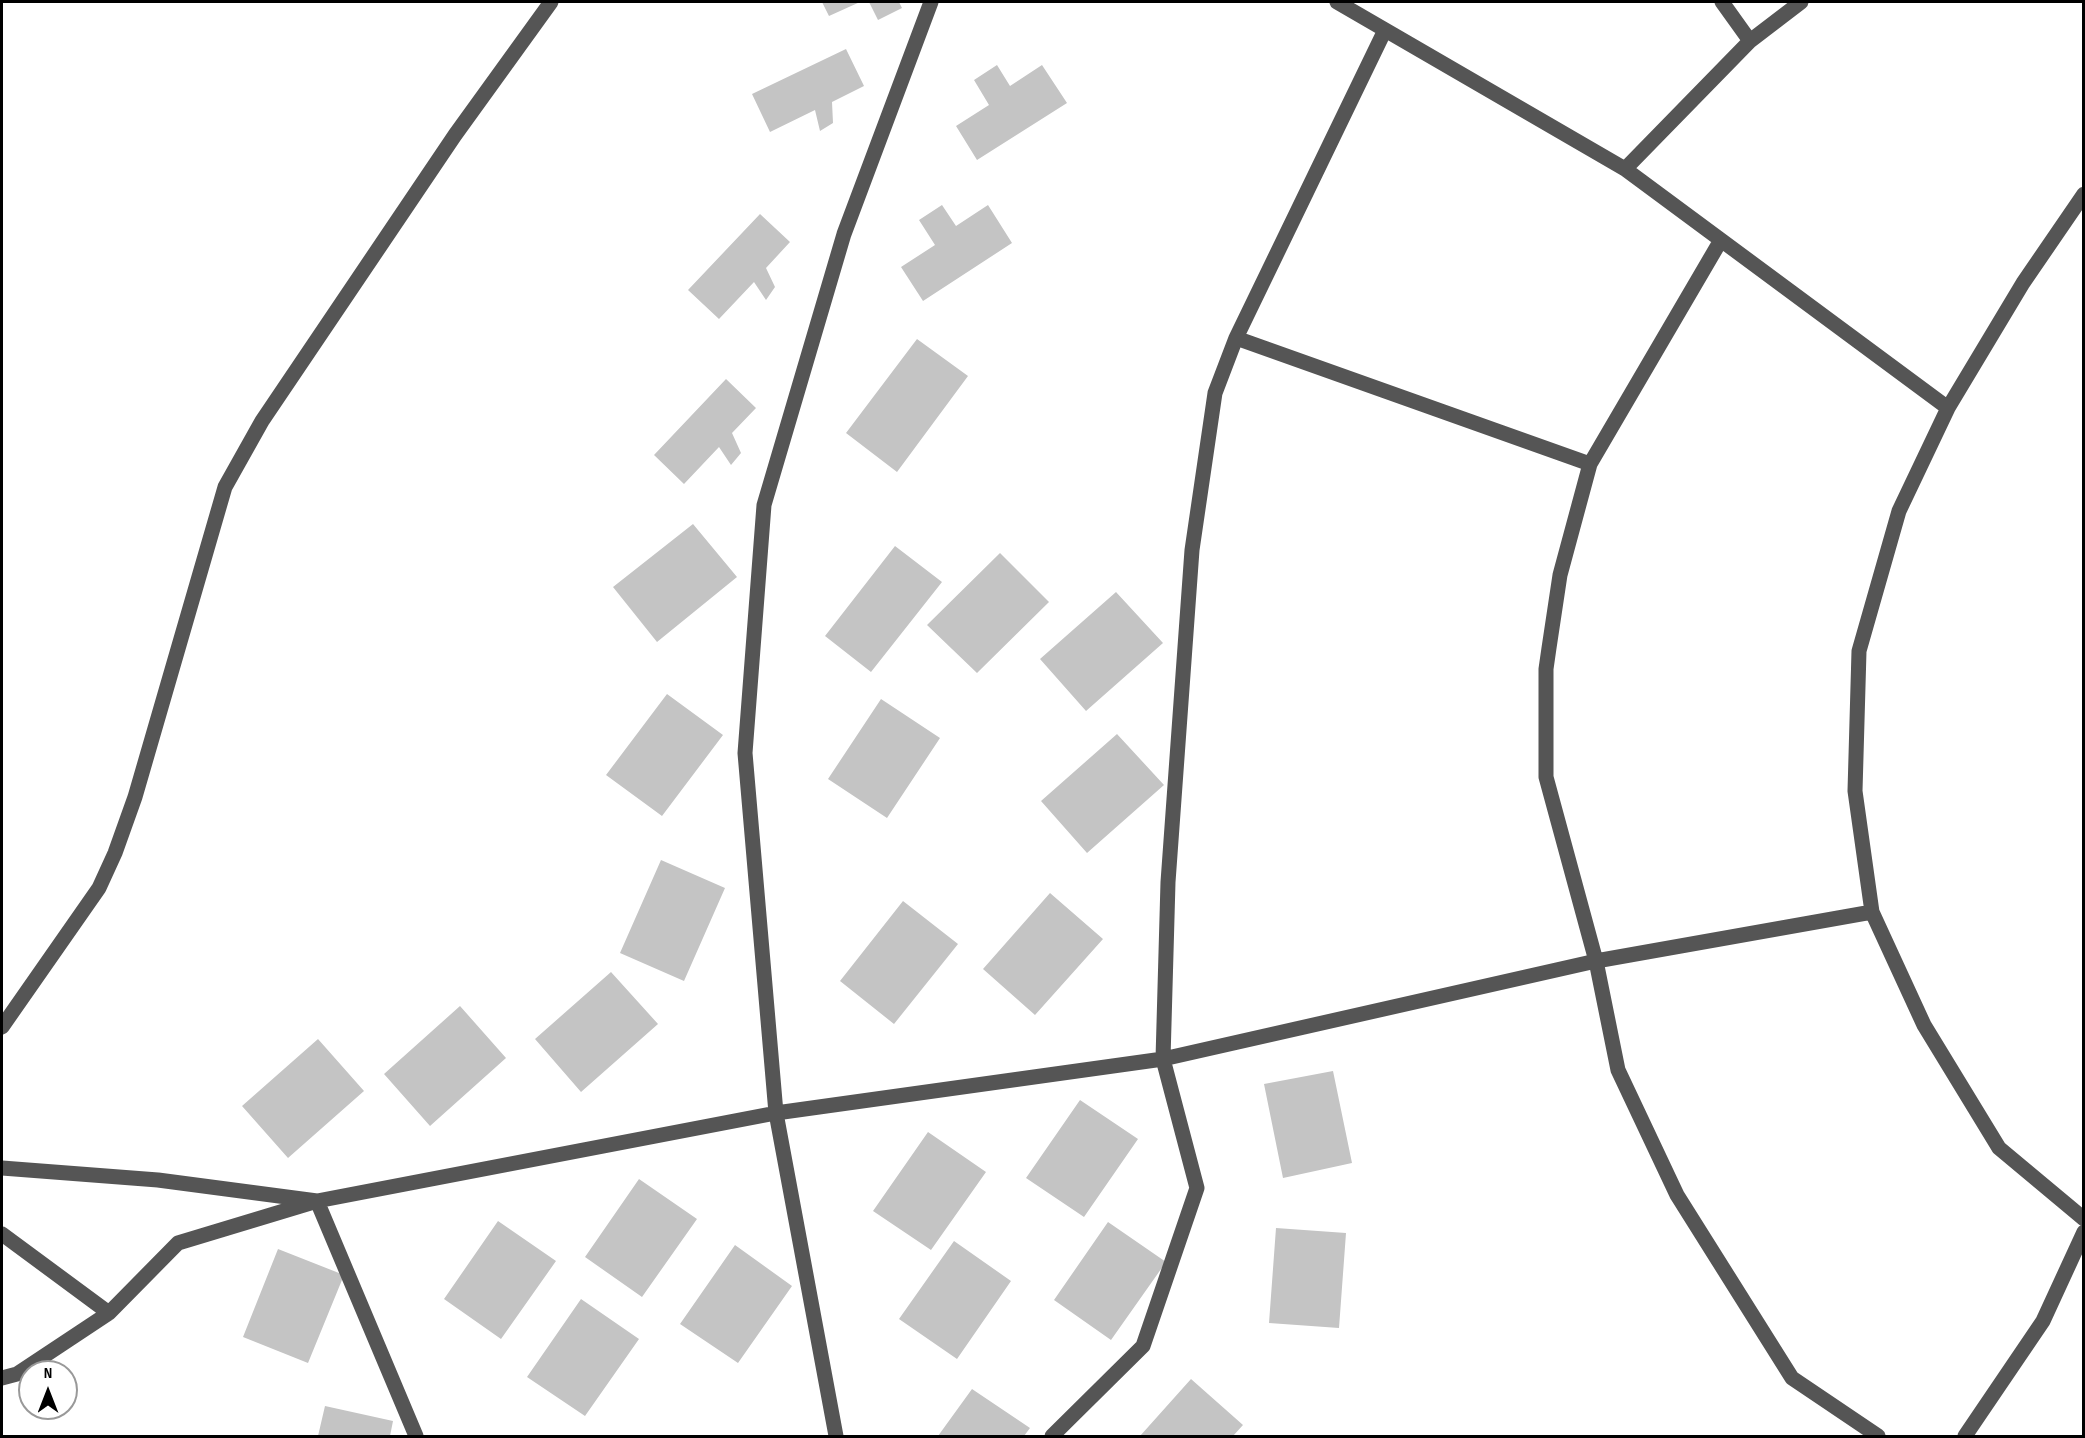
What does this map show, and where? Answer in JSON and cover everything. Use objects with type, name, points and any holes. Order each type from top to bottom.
[{"type":"lane","points":[[2,1027],[99,888],[115,853],[135,797],[225,487],[262,420],[455,135],[551,2]]},
{"type":"lane","points":[[836,1437],[776,1113],[745,753],[764,505],[844,234],[931,2]]},
{"type":"lane","points":[[1337,2],[1625,169],[1948,408]]},
{"type":"lane","points":[[1722,2],[1750,41]]},
{"type":"lane","points":[[1625,169],[1750,41],[1801,2]]},
{"type":"lane","points":[[1052,1437],[1143,1346],[1197,1188],[1163,1059],[1168,882],[1192,550],[1215,393],[1236,338],[1385,30]]},
{"type":"lane","points":[[2084,194],[2024,283],[1948,408],[1899,511],[1859,651],[1855,791],[1872,912],[1924,1025],[1999,1148],[2084,1219]]},
{"type":"lane","points":[[1721,240],[1590,464],[1560,575],[1546,669],[1546,777],[1596,961],[1618,1070],[1677,1195],[1792,1378],[1878,1437]]},
{"type":"lane","points":[[1236,338],[1590,464]]},
{"type":"lane","points":[[2,1378],[17,1374],[109,1313],[178,1243],[317,1201],[776,1113],[1163,1059],[1596,961],[1872,912]]},
{"type":"lane","points":[[2,1168],[158,1180],[317,1201]]},
{"type":"lane","points":[[317,1201],[416,1437]]},
{"type":"lane","points":[[1965,1437],[2043,1322],[2084,1232]]},
{"type":"lane","points":[[2,1234],[109,1313]]},
{"type":"building","points":[[822,2],[860,2],[829,16]]},
{"type":"building","points":[[869,2],[899,2],[902,8],[878,20]]},
{"type":"building","points":[[846,49],[864,86],[832,102],[833,123],[820,131],[815,110],[770,132],[752,94]]},
{"type":"building","points":[[997,65],[1010,86],[1042,65],[1067,103],[977,160],[956,126],[989,105],[974,80]]},
{"type":"building","points":[[942,205],[956,226],[988,205],[1012,243],[923,301],[901,267],[935,245],[919,220]]},
{"type":"building","points":[[760,214],[790,242],[766,268],[775,287],[766,300],[754,282],[719,319],[688,290]]},
{"type":"building","points":[[917,339],[968,376],[897,472],[846,433]]},
{"type":"building","points":[[726,379],[756,408],[732,433],[741,453],[731,465],[719,447],[684,484],[654,455]]},
{"type":"building","points":[[693,524],[737,577],[657,642],[613,587]]},
{"type":"building","points":[[895,546],[942,582],[871,672],[825,636]]},
{"type":"building","points":[[1000,553],[1049,602],[977,673],[927,625]]},
{"type":"building","points":[[1116,592],[1163,643],[1086,711],[1040,659]]},
{"type":"building","points":[[667,694],[723,735],[662,816],[606,775]]},
{"type":"building","points":[[881,699],[940,738],[887,818],[828,779]]},
{"type":"building","points":[[1117,734],[1164,785],[1087,853],[1041,801]]},
{"type":"building","points":[[661,860],[725,888],[684,981],[620,953]]},
{"type":"building","points":[[1050,893],[1103,939],[1035,1015],[983,969]]},
{"type":"building","points":[[903,901],[958,944],[894,1024],[840,981]]},
{"type":"building","points":[[611,972],[658,1024],[581,1092],[535,1039]]},
{"type":"building","points":[[460,1006],[506,1058],[430,1126],[384,1074]]},
{"type":"building","points":[[318,1039],[364,1091],[288,1158],[242,1106]]},
{"type":"building","points":[[1333,1071],[1352,1163],[1283,1178],[1264,1084]]},
{"type":"building","points":[[1080,1100],[1138,1139],[1084,1217],[1026,1178]]},
{"type":"building","points":[[928,1132],[986,1172],[931,1250],[873,1211]]},
{"type":"building","points":[[639,1179],[697,1219],[642,1297],[585,1257]]},
{"type":"building","points":[[498,1221],[556,1261],[501,1339],[444,1299]]},
{"type":"building","points":[[1108,1222],[1166,1262],[1111,1340],[1054,1300]]},
{"type":"building","points":[[1276,1228],[1346,1233],[1339,1328],[1269,1323]]},
{"type":"building","points":[[954,1241],[1011,1281],[957,1359],[899,1319]]},
{"type":"building","points":[[735,1245],[792,1286],[738,1363],[680,1324]]},
{"type":"building","points":[[278,1249],[344,1275],[308,1363],[243,1337]]},
{"type":"building","points":[[581,1299],[639,1339],[585,1416],[527,1377]]},
{"type":"building","points":[[1191,1379],[1243,1425],[1233,1436],[1140,1436]]},
{"type":"building","points":[[972,1389],[1030,1428],[1024,1436],[938,1436]]},
{"type":"building","points":[[325,1406],[393,1421],[390,1436],[318,1436]]}]
